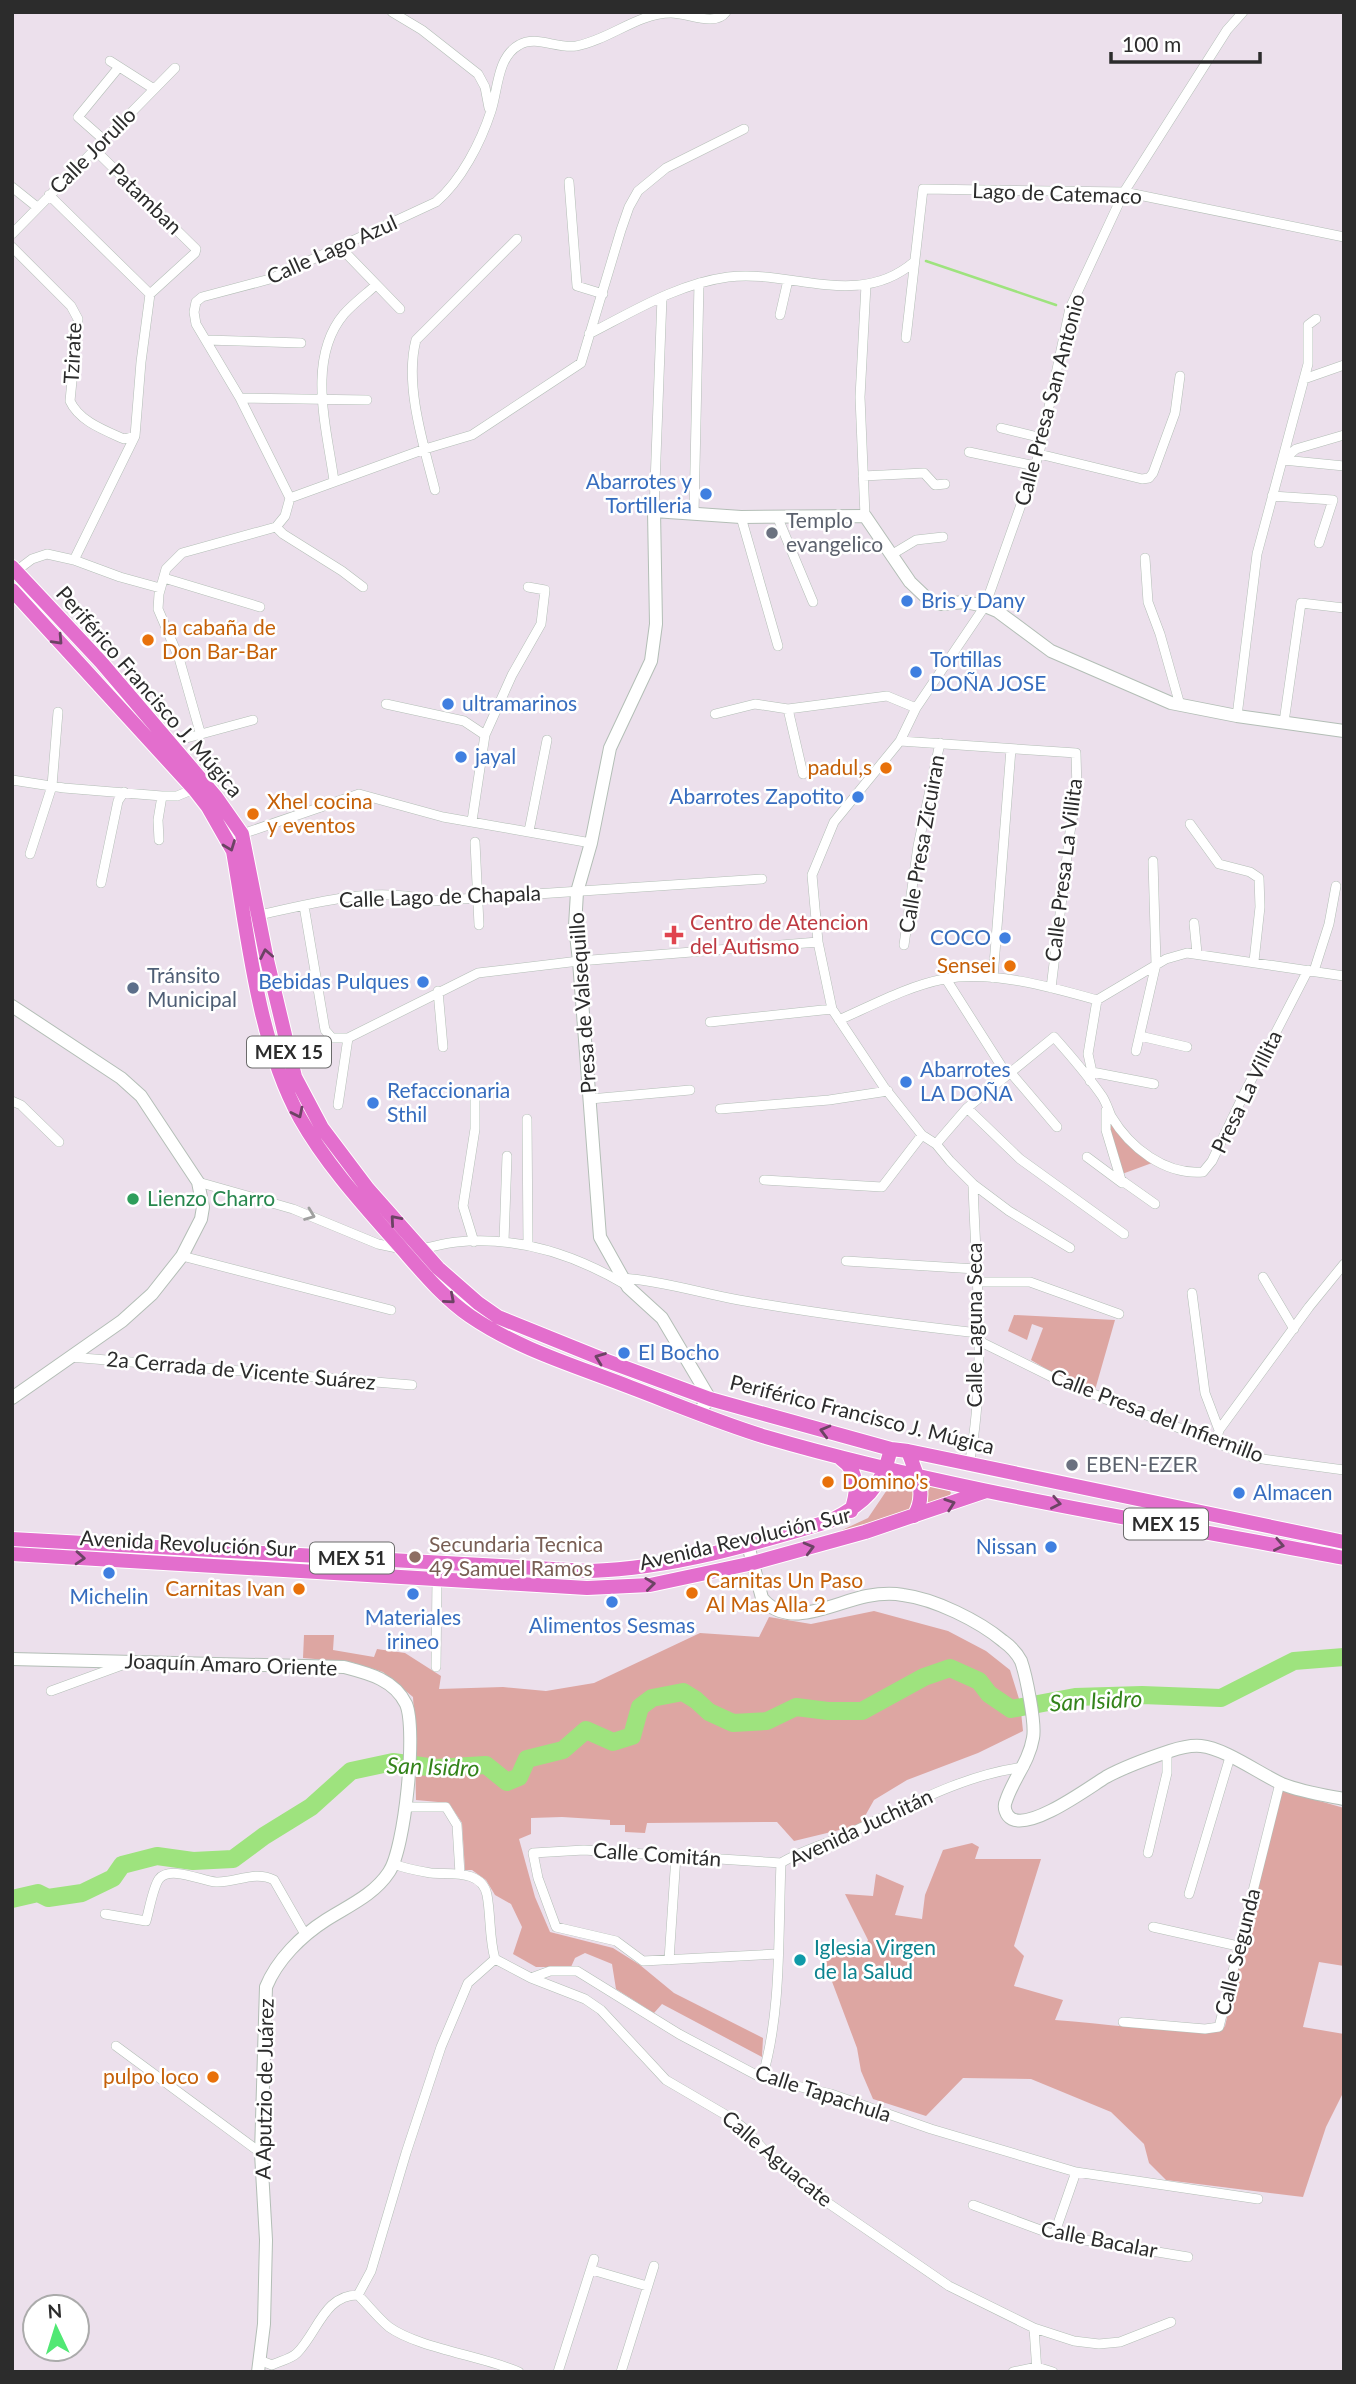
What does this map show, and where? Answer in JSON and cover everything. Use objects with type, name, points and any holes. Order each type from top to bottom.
[{"type":"main road","name":"Periférico Francisco J. Múgica","points":[[13,571],[101,662],[216,797],[242,834],[252,917],[251,962],[266,1027],[298,1115],[313,1139],[380,1225],[427,1278],[470,1316],[520,1344],[763,1436],[917,1477],[1344,1558]]},
{"type":"main road","name":"Periférico Francisco J. Múgica","points":[[12,590],[208,807],[233,851],[267,960],[295,1077],[322,1128],[368,1189],[420,1250],[478,1304],[498,1317],[710,1399],[891,1449],[1344,1542]]},
{"type":"main road","name":"Avenida Revolución Sur","points":[[12,1539],[590,1572],[659,1566],[748,1545],[830,1521],[851,1511],[869,1495],[886,1469],[891,1449]]},
{"type":"main road","points":[[908,1451],[922,1492],[921,1506],[915,1516]]},
{"type":"main road","points":[[830,1454],[844,1460],[854,1475],[856,1493],[851,1511]]},
{"type":"main road","name":"Avenida Revolución Sur","points":[[12,1554],[587,1588],[650,1584],[753,1563],[865,1532],[988,1490],[1014,1475]]},
{"type":"street","points":[[392,12],[407,16],[478,74],[485,87],[491,113]]},
{"type":"street","name":"Calle Lago Azul","points":[[290,498],[240,398],[196,324],[196,302],[202,296],[270,279],[418,212],[447,192],[466,166],[491,113],[506,58],[512,49],[522,43],[532,40],[572,46],[590,43],[656,14],[683,14],[716,20],[722,18],[726,12]]},
{"type":"street","name":"Calle Presa San Antonio","points":[[1070,1248],[1016,1216],[973,1184],[936,1144],[922,1135],[888,1091],[832,1009],[818,942],[812,876],[834,822],[900,741],[916,708],[985,606],[1039,454],[1070,308],[1124,192],[1227,30],[1243,12]]},
{"type":"street","points":[[110,61],[154,89]]},
{"type":"street","points":[[104,140],[78,117],[120,66]]},
{"type":"street","name":"Calle Jorullo","points":[[12,234],[175,68]]},
{"type":"street","points":[[200,732],[179,657],[158,609],[166,569],[182,553],[276,527],[285,516],[290,498],[471,435],[582,363],[629,207],[638,191],[666,168],[744,129]]},
{"type":"street","name":"Patamban","points":[[95,150],[196,249],[195,253],[150,294]]},
{"type":"street","points":[[569,182],[578,286],[603,294]]},
{"type":"street","points":[[12,187],[37,207]]},
{"type":"street","name":"Lago de Catemaco","points":[[914,262],[923,189],[1124,192],[1344,237]]},
{"type":"street","points":[[49,195],[150,294],[135,436],[74,560]]},
{"type":"street","points":[[435,490],[415,399],[412,355],[416,340],[517,239]]},
{"type":"street","points":[[339,246],[400,309]]},
{"type":"street","name":"Tzirate","points":[[12,247],[72,306],[78,319],[69,401],[74,411],[124,439],[135,436]]},
{"type":"street","points":[[589,334],[662,297],[699,283],[756,275],[840,286],[866,285],[903,272],[914,262]]},
{"type":"street","points":[[906,338],[914,262]]},
{"type":"street","points":[[780,315],[788,280]]},
{"type":"street","points":[[694,513],[699,283]]},
{"type":"street","points":[[334,481],[323,400],[325,356],[331,337],[344,315],[376,285]]},
{"type":"street","points":[[866,285],[860,397],[865,516],[910,582],[931,602],[965,602],[998,611],[1051,651],[1171,703],[1237,716],[1344,731]]},
{"type":"street","name":"Presa de Valsequillo","points":[[662,297],[654,511],[656,624],[651,661],[610,748],[591,843],[577,892],[575,926],[600,1237],[626,1282],[662,1318],[710,1399]]},
{"type":"street","points":[[1237,716],[1257,554],[1308,364],[1308,325],[1316,319]]},
{"type":"street","points":[[206,340],[301,343]]},
{"type":"street","points":[[1304,379],[1344,365]]},
{"type":"street","points":[[1039,454],[1142,479],[1149,478],[1175,413],[1180,376]]},
{"type":"street","points":[[240,398],[367,400]]},
{"type":"street","points":[[1001,428],[1042,438]]},
{"type":"street","points":[[1283,460],[1296,449],[1344,435]]},
{"type":"street","points":[[969,452],[1035,466]]},
{"type":"street","points":[[1283,460],[1344,467]]},
{"type":"street","points":[[863,476],[924,473],[935,485],[945,484]]},
{"type":"street","points":[[1272,496],[1333,500],[1319,543]]},
{"type":"street","points":[[654,511],[741,517],[865,516]]},
{"type":"street","points":[[777,516],[813,603]]},
{"type":"street","points":[[741,517],[778,646]]},
{"type":"street","points":[[276,527],[363,587]]},
{"type":"street","points":[[891,555],[916,540],[943,537]]},
{"type":"street","points":[[13,571],[32,559],[47,554],[74,560],[160,589]]},
{"type":"street","points":[[1146,558],[1148,602],[1180,705]]},
{"type":"street","points":[[164,578],[260,607]]},
{"type":"street","points":[[472,821],[485,735],[512,675],[541,624],[545,590],[528,587]]},
{"type":"street","points":[[1284,722],[1301,603],[1344,607]]},
{"type":"street","points":[[715,714],[755,704],[788,709],[887,696],[916,708]]},
{"type":"street","points":[[386,704],[464,721],[485,735]]},
{"type":"street","points":[[788,709],[803,774]]},
{"type":"street","points":[[30,854],[52,786],[58,712]]},
{"type":"street","points":[[169,743],[200,732],[213,732],[253,720]]},
{"type":"street","points":[[528,831],[547,740]]},
{"type":"street","points":[[900,741],[1011,749],[993,978]]},
{"type":"street","name":"Calle Presa Zicuiran","points":[[904,946],[918,846],[940,743]]},
{"type":"street","name":"Calle Presa La Villita","points":[[1011,749],[1076,753],[1077,791],[1051,988]]},
{"type":"street","points":[[12,780],[162,796],[177,796],[194,789]]},
{"type":"street","points":[[101,883],[118,801],[124,792]]},
{"type":"street","points":[[242,834],[359,794],[443,817],[591,843]]},
{"type":"street","points":[[159,840],[158,820],[162,796]]},
{"type":"street","points":[[1190,824],[1219,864],[1250,872],[1259,878],[1254,961]]},
{"type":"street","points":[[475,842],[480,925]]},
{"type":"street","points":[[1136,1051],[1156,964],[1153,861]]},
{"type":"street","name":"Calle Lago de Chapala","points":[[252,917],[343,897],[408,895],[431,901],[762,879]]},
{"type":"street","points":[[1311,971],[1329,924],[1336,886]]},
{"type":"street","points":[[304,906],[325,1030],[332,1038],[348,1038],[478,973],[579,961],[818,942]]},
{"type":"street","points":[[1194,923],[1197,953]]},
{"type":"street","points":[[839,1020],[912,989],[946,979],[993,978],[1051,988],[1097,1000],[1156,964],[1176,955],[1197,953],[1344,976]]},
{"type":"street","name":"Presa La Villita","points":[[1009,1074],[1054,1037],[1091,1076],[1121,1129],[1155,1162],[1179,1171],[1203,1172],[1212,1161],[1244,1094],[1311,971]]},
{"type":"street","points":[[946,979],[1009,1074],[1057,1127]]},
{"type":"street","points":[[438,991],[443,1047]]},
{"type":"street","points":[[1097,1000],[1088,1054],[1091,1076],[1154,1084]]},
{"type":"street","points":[[12,1006],[121,1078],[141,1096],[198,1182],[202,1196],[201,1219],[182,1256],[152,1294],[122,1321],[12,1398]]},
{"type":"street","points":[[710,1022],[832,1009]]},
{"type":"street","points":[[1140,1036],[1187,1047]]},
{"type":"street","points":[[338,1105],[348,1038]]},
{"type":"street","points":[[1066,1050],[1088,1054]]},
{"type":"street","points":[[936,1144],[967,1108],[1009,1074]]},
{"type":"street","points":[[590,1099],[690,1090]]},
{"type":"street","points":[[720,1108],[830,1100],[888,1091]]},
{"type":"street","points":[[474,1242],[463,1206],[475,1129],[475,1096]]},
{"type":"street","points":[[12,1101],[21,1105],[59,1142]]},
{"type":"street","points":[[1105,1101],[1106,1130],[1122,1183]]},
{"type":"street","points":[[967,1108],[1020,1159],[1124,1234]]},
{"type":"street","points":[[527,1119],[528,1245]]},
{"type":"street","points":[[764,1180],[882,1188],[922,1135]]},
{"type":"street","points":[[504,1241],[507,1156]]},
{"type":"street","points":[[1087,1157],[1155,1204]]},
{"type":"street","points":[[198,1182],[293,1209],[377,1244],[403,1250]]},
{"type":"street","name":"Calle Laguna Seca","points":[[969,1465],[978,1403],[979,1336],[973,1184]]},
{"type":"street","name":"Calle Presa del Infiernillo","points":[[420,1250],[456,1242],[504,1241],[528,1245],[587,1263],[626,1282],[688,1287],[736,1299],[979,1336],[983,1343],[1058,1380],[1255,1458],[1344,1469]]},
{"type":"street","points":[[182,1256],[391,1310]]},
{"type":"street","points":[[846,1261],[976,1269]]},
{"type":"street","points":[[1216,1442],[1219,1430],[1344,1264]]},
{"type":"street","points":[[1263,1277],[1294,1329]]},
{"type":"street","points":[[977,1282],[1030,1282],[1119,1314]]},
{"type":"street","points":[[1192,1293],[1205,1392],[1219,1430]]},
{"type":"street","name":"2a Cerrada de Vicente Suárez","points":[[70,1357],[412,1385]]},
{"type":"street","points":[[697,1413],[710,1399]]},
{"type":"street","points":[[748,1545],[762,1598],[768,1605],[788,1612],[817,1611],[864,1597],[901,1594],[921,1598],[961,1616],[1002,1640],[1020,1660],[1034,1721],[1034,1738],[1024,1767],[1005,1802],[1007,1813],[1014,1820],[1026,1819],[1057,1808],[1106,1777],[1167,1752],[1202,1746],[1280,1783],[1344,1799]]},
{"type":"street","points":[[436,1667],[437,1578]]},
{"type":"street","name":"Joaquín Amaro Oriente","points":[[12,1659],[344,1667],[385,1681],[397,1691],[405,1703],[411,1720],[412,1735],[405,1804],[394,1864]]},
{"type":"street","points":[[51,1691],[78,1683],[127,1662]]},
{"type":"street","points":[[1148,1853],[1167,1773],[1167,1752]]},
{"type":"street","points":[[1189,1894],[1230,1757]]},
{"type":"street","name":"Avenida Juchitán","points":[[762,2078],[771,2048],[781,1863],[948,1788],[1000,1770],[1024,1767]]},
{"type":"street","name":"Calle Segunda","points":[[1123,2022],[1205,2029],[1219,2026],[1280,1783]]},
{"type":"street","points":[[405,1804],[446,1807],[457,1825],[460,1874]]},
{"type":"street","name":"Calle Comitán","points":[[669,1960],[643,1961],[616,1941],[556,1927],[538,1878],[533,1853],[584,1850],[781,1863]]},
{"type":"street","points":[[676,1856],[669,1960],[777,1954]]},
{"type":"street","points":[[394,1864],[434,1873],[460,1874],[479,1882],[486,1891],[495,1959],[531,1978]]},
{"type":"street","name":"A Aputzio de Juárez","points":[[259,2366],[264,2324],[266,2240],[261,2153],[266,1987],[279,1963],[306,1936],[323,1922],[370,1893],[394,1864]]},
{"type":"street","points":[[105,1914],[146,1921],[157,1882],[164,1876],[187,1874],[215,1882],[261,1876],[274,1880],[306,1936]]},
{"type":"street","points":[[1153,1927],[1238,1947]]},
{"type":"street","points":[[358,2295],[371,2271],[441,2047],[468,1983],[495,1959]]},
{"type":"street","name":"Calle Tapachula","points":[[531,1978],[551,1971],[577,1971],[679,2034],[762,2078],[831,2094],[931,2129],[1076,2172],[1258,2199]]},
{"type":"street","name":"Calle Aguacate","points":[[531,1978],[585,1999],[601,2010],[666,2080],[712,2105],[739,2124],[799,2183],[949,2286],[1034,2328],[1074,2341],[1099,2344],[1120,2342],[1171,2322]]},
{"type":"street","points":[[116,2046],[261,2153]]},
{"type":"street","points":[[1054,2235],[1076,2172]]},
{"type":"street","name":"Calle Bacalar","points":[[972,2205],[1054,2235],[1188,2257]]},
{"type":"street","points":[[558,2372],[594,2259]]},
{"type":"street","points":[[621,2372],[654,2266]]},
{"type":"street","points":[[592,2270],[647,2286]]},
{"type":"street","points":[[259,2366],[272,2365],[296,2354],[332,2304],[346,2295],[358,2295],[389,2327],[417,2340],[499,2363],[519,2372]]},
{"type":"street","points":[[1034,2328],[1037,2369]]},
{"type":"street","points":[[1013,2372],[1037,2369],[1053,2372]]},
{"type":"shaded area","points":[[1108,1115],[1152,1163],[1122,1174],[1109,1135]]},
{"type":"shaded area","points":[[1014,1315],[1115,1320],[1095,1390],[1060,1377],[1031,1360],[1043,1328],[1032,1324],[1027,1340],[1008,1331]]},
{"type":"shaded area","points":[[900,1481],[948,1487],[951,1493],[948,1498],[932,1504],[827,1537],[868,1518],[891,1484]]},
{"type":"shaded area","points":[[874,1611],[948,1631],[986,1651],[1010,1670],[1020,1702],[1023,1731],[978,1753],[907,1780],[874,1800],[860,1825],[794,1841],[777,1822],[647,1823],[645,1833],[625,1832],[625,1825],[610,1825],[610,1820],[562,1817],[531,1818],[531,1834],[519,1839],[535,1897],[550,1932],[613,1948],[640,1965],[674,1993],[763,2038],[762,2057],[662,2004],[654,2013],[616,1989],[612,1964],[585,1953],[575,1958],[571,1967],[536,1967],[513,1954],[522,1927],[511,1904],[495,1895],[486,1880],[472,1870],[465,1870],[462,1823],[449,1803],[416,1800],[413,1697],[383,1672],[351,1662],[303,1658],[304,1635],[334,1635],[333,1650],[374,1657],[377,1649],[405,1653],[441,1676],[439,1689],[503,1687],[546,1691],[594,1683],[700,1633],[759,1637],[769,1617],[811,1624]]},
{"type":"shaded area","points":[[1281,1790],[1344,1808],[1344,1966],[1319,1962],[1303,2027],[1344,2034],[1344,2091],[1326,2127],[1303,2197],[1166,2180],[1149,2163],[1144,2144],[1111,2112],[1031,2079],[963,2078],[926,2116],[873,2099],[819,1947],[866,1944],[868,1940],[845,1894],[873,1896],[876,1874],[904,1886],[895,1915],[922,1919],[925,1895],[943,1850],[972,1843],[979,1847],[975,1859],[1041,1859],[1014,1946],[1024,1956],[1014,1986],[1063,2000],[1055,2020],[1158,2029],[1221,2031],[1225,2026]]},
{"type":"waterway","name":"Lago de Catemaco","points":[[926,261],[1056,305]]},
{"type":"waterway","name":"San Isidro","points":[[12,1899],[38,1893],[48,1898],[82,1893],[113,1878],[122,1865],[157,1856],[193,1861],[233,1859],[311,1807],[351,1771],[393,1762],[435,1768],[486,1765],[507,1782],[519,1777],[527,1759],[563,1750],[586,1730],[613,1742],[632,1736],[640,1707],[652,1698],[683,1692],[709,1712],[733,1723],[767,1721],[796,1707],[862,1711],[924,1677],[950,1668],[979,1681],[989,1694],[1011,1709],[1075,1697],[1142,1695],[1221,1698],[1294,1661],[1344,1657]]},
{"type":"place","name":"Abarrotes y Tortilleria","points":[[706,494]]},
{"type":"place","name":"Templo evangelico","points":[[772,533]]},
{"type":"place","name":"Bris y Dany","points":[[907,601]]},
{"type":"place","name":"la cabaña de Don Bar-Bar","points":[[148,640]]},
{"type":"place","name":"Tortillas DOÑA JOSE","points":[[916,672]]},
{"type":"place","name":"ultramarinos","points":[[448,704]]},
{"type":"place","name":"jayal","points":[[461,757]]},
{"type":"place","name":"padul,s","points":[[886,768]]},
{"type":"place","name":"Abarrotes Zapotito","points":[[858,797]]},
{"type":"place","name":"Xhel cocina y eventos","points":[[253,814]]},
{"type":"place","name":"Centro de Atencion del Autismo","points":[[674,935]]},
{"type":"place","name":"COCO","points":[[1005,938]]},
{"type":"place","name":"Sensei","points":[[1010,966]]},
{"type":"place","name":"Bebidas Pulques","points":[[423,982]]},
{"type":"place","name":"Tránsito Municipal","points":[[133,988]]},
{"type":"place","name":"Abarrotes LA DOÑA","points":[[906,1082]]},
{"type":"place","name":"Refaccionaria Sthil","points":[[373,1103]]},
{"type":"place","name":"Lienzo Charro","points":[[133,1199]]},
{"type":"place","name":"El Bocho","points":[[624,1353]]},
{"type":"place","name":"EBEN-EZER","points":[[1072,1465]]},
{"type":"place","name":"Domino's","points":[[828,1482]]},
{"type":"place","name":"Almacen","points":[[1239,1493]]},
{"type":"place","name":"Nissan","points":[[1051,1547]]},
{"type":"place","name":"Secundaria Tecnica 49 Samuel Ramos","points":[[415,1557]]},
{"type":"place","name":"Michelin","points":[[109,1573]]},
{"type":"place","name":"Carnitas Ivan","points":[[299,1589]]},
{"type":"place","name":"Carnitas Un Paso Al Mas Alla 2","points":[[692,1593]]},
{"type":"place","name":"Materiales irineo","points":[[413,1594]]},
{"type":"place","name":"Alimentos Sesmas","points":[[612,1602]]},
{"type":"place","name":"Iglesia Virgen de la Salud","points":[[800,1960]]},
{"type":"place","name":"pulpo loco","points":[[213,2077]]}]
